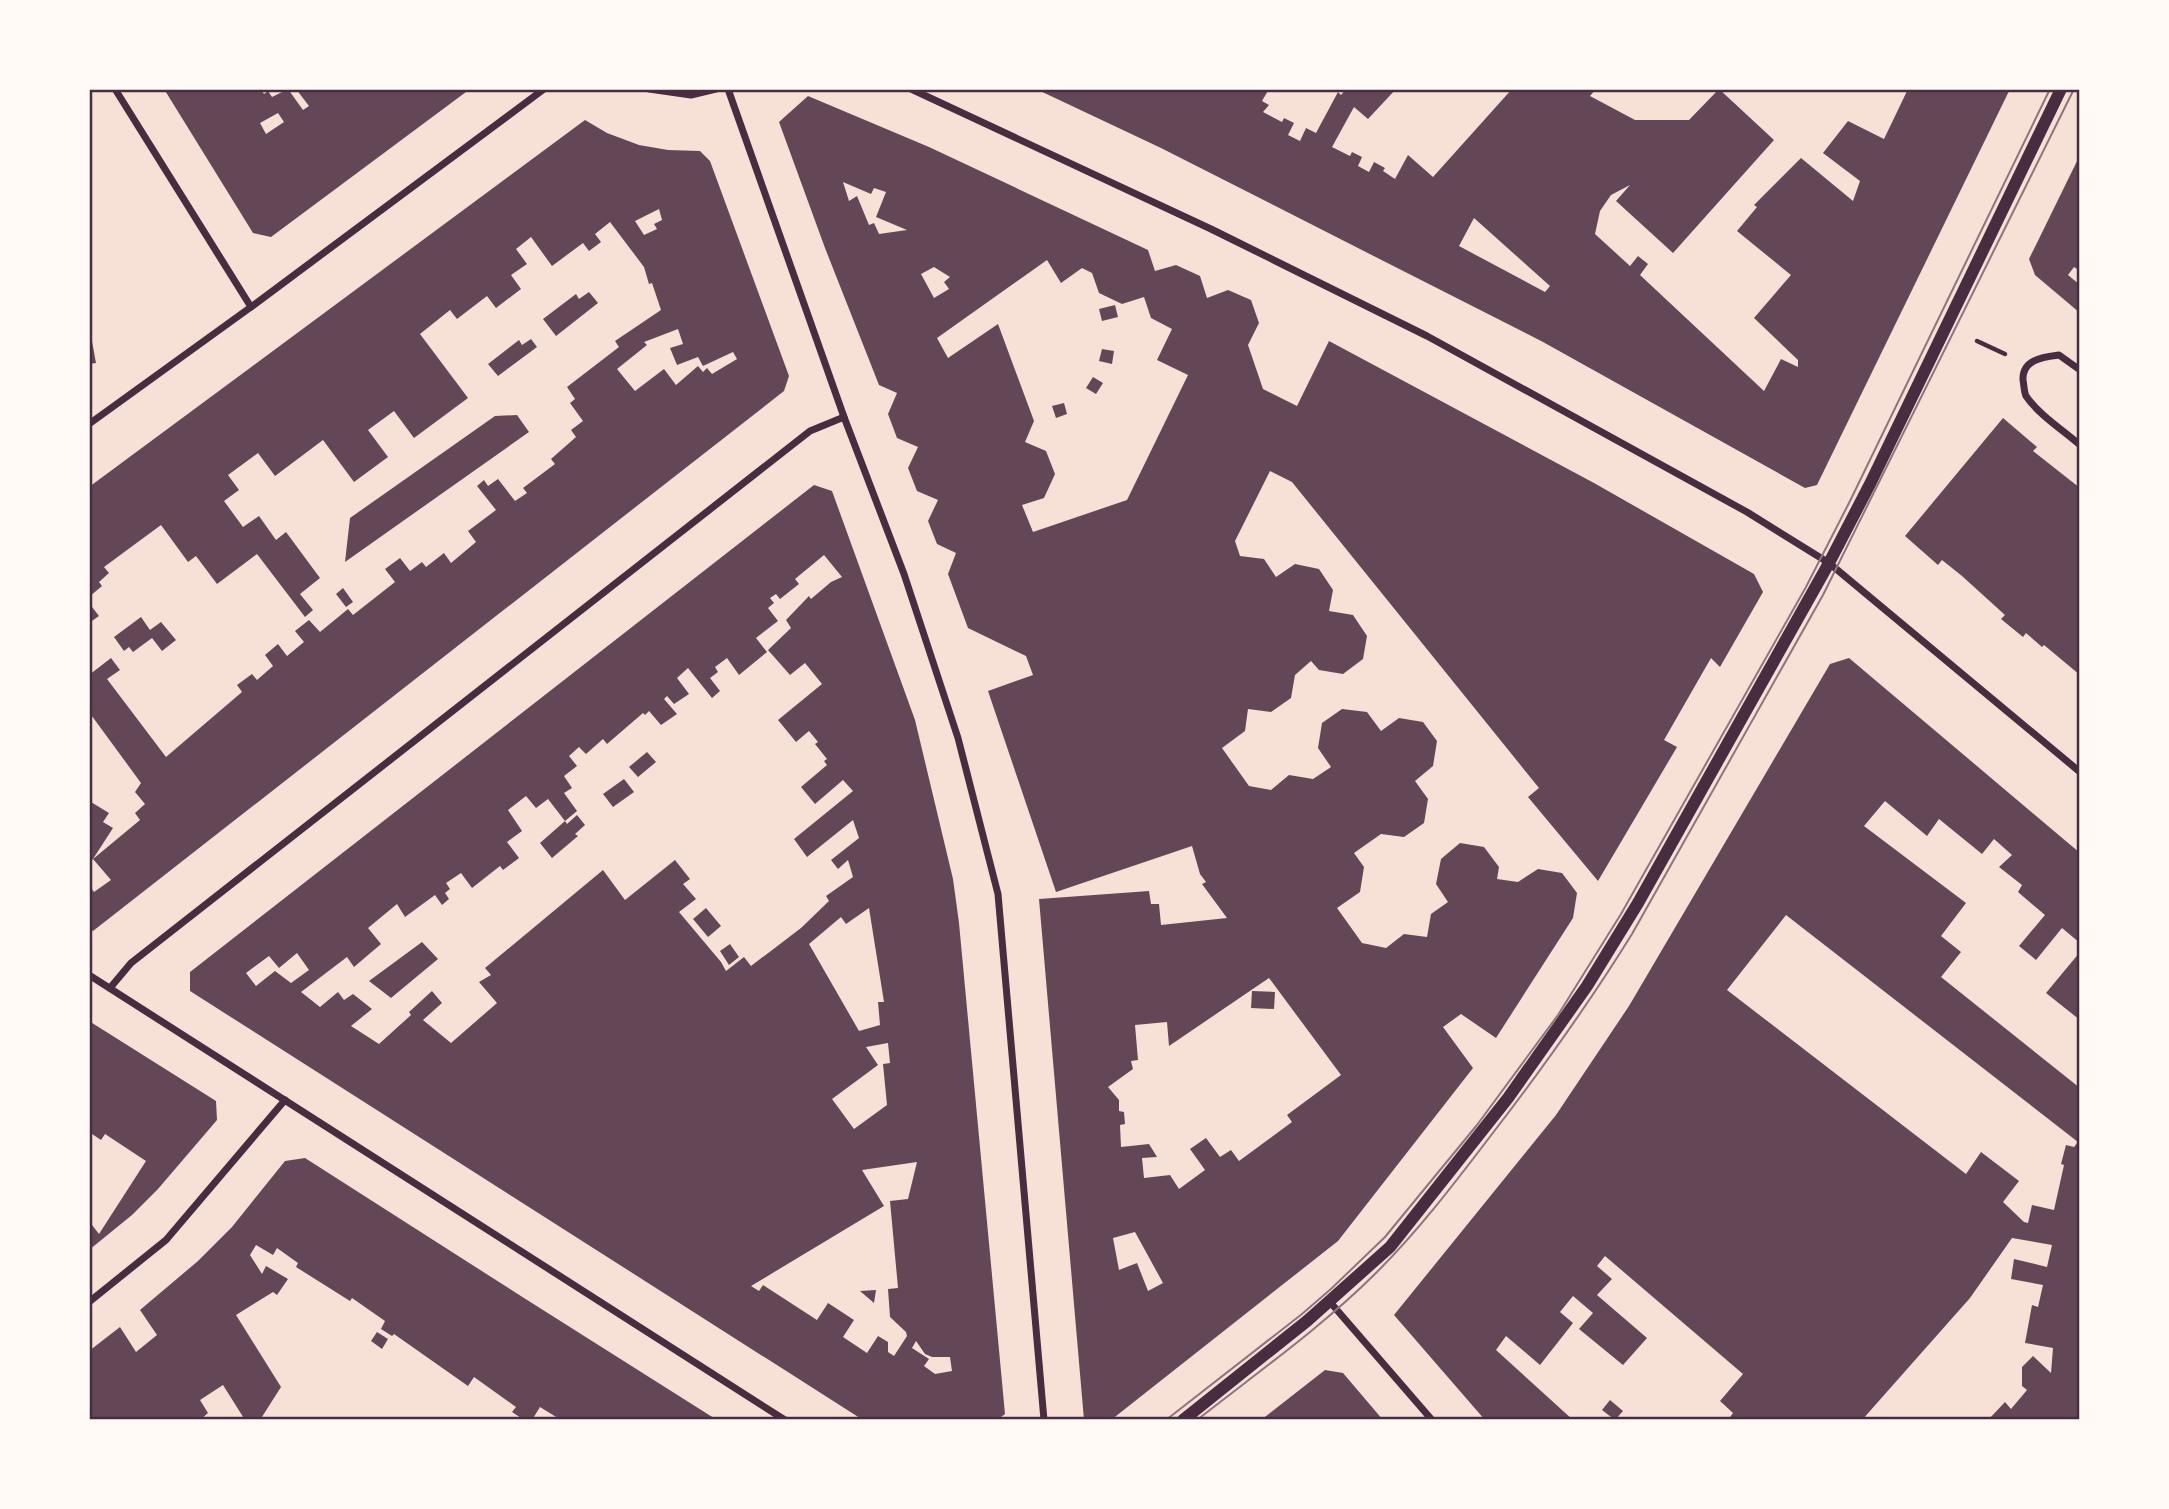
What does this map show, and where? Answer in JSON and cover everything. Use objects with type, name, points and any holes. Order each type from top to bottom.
[{"type":"street","points":[[115,89],[251,307]]},
{"type":"street","points":[[89,424],[544,89]]},
{"type":"street","points":[[649,89],[691,95],[716,89]]},
{"type":"street","points":[[728,89],[844,417],[904,575],[958,738],[998,894],[1044,1420]]},
{"type":"street","points":[[911,89],[1211,229],[1427,337],[1747,512],[1829,563],[2080,772]]},
{"type":"street","points":[[1183,1420],[1330,1302],[1390,1247],[1508,1098],[1587,986],[1650,883],[1829,563],[2061,89]]},
{"type":"street","points":[[2080,370],[2059,355],[2039,357],[2028,365],[2023,374],[2025,394],[2080,445]]},
{"type":"street","points":[[110,988],[131,963],[799,439],[810,431],[844,417]]},
{"type":"street","points":[[89,975],[785,1420]]},
{"type":"street","points":[[89,1302],[166,1240],[285,1100]]},
{"type":"street","points":[[1330,1302],[1432,1420]]},
{"type":"building","points":[[164,89],[261,89],[264,94],[268,91],[272,97],[288,89],[303,110],[309,106],[296,89],[470,89],[271,237],[253,233]],"holes":[[[278,113],[284,122],[266,134],[260,123]]]},
{"type":"building","points":[[1036,89],[1269,89],[1262,101],[1269,105],[1263,112],[1282,122],[1284,118],[1294,123],[1288,135],[1300,141],[1306,128],[1316,133],[1338,92],[1341,95],[1346,89],[1396,89],[1368,119],[1354,107],[1332,147],[1350,156],[1352,152],[1362,157],[1358,166],[1369,172],[1374,162],[1385,168],[1383,171],[1395,179],[1408,155],[1433,177],[1512,89],[1596,89],[1590,96],[1635,120],[1689,120],[1719,89],[1774,140],[1673,253],[1616,201],[1630,185],[1611,195],[1600,211],[1595,234],[1630,266],[1638,256],[1648,264],[1640,275],[1764,391],[1781,359],[1798,367],[1798,360],[1754,318],[1791,275],[1737,231],[1757,207],[1754,205],[1801,158],[1853,201],[1860,181],[1823,153],[1848,121],[1884,139],[1908,89],[2010,89],[1817,485],[1805,488],[1543,342],[1161,148]],"holes":[[[1474,218],[1550,286],[1545,292],[1459,246]]]},
{"type":"building","points":[[808,96],[929,147],[1148,250],[1155,271],[1176,265],[1200,276],[1207,298],[1228,290],[1251,300],[1259,323],[1248,345],[1263,389],[1297,406],[1329,341],[1594,483],[1754,574],[1763,592],[1720,667],[1711,658],[1664,740],[1677,747],[1598,881],[1528,797],[1539,788],[1292,482],[1270,471],[1235,541],[1240,556],[1264,559],[1276,577],[1295,564],[1319,569],[1333,590],[1329,611],[1353,615],[1367,636],[1363,659],[1343,674],[1319,670],[1311,661],[1295,675],[1291,698],[1271,712],[1248,709],[1245,731],[1222,748],[1249,786],[1271,790],[1289,775],[1313,779],[1331,767],[1318,748],[1322,723],[1342,709],[1367,712],[1381,731],[1399,718],[1423,722],[1437,741],[1433,766],[1415,781],[1428,799],[1424,823],[1404,837],[1381,834],[1354,853],[1364,867],[1360,892],[1337,908],[1362,943],[1386,948],[1404,934],[1427,937],[1431,914],[1448,902],[1436,884],[1441,859],[1460,843],[1484,847],[1499,867],[1497,879],[1518,882],[1538,869],[1562,873],[1577,893],[1573,918],[1496,1038],[1461,1014],[1443,1027],[1473,1068],[1338,1241],[1111,1420],[1084,1420],[1039,899],[1149,891],[1151,904],[1159,904],[1161,925],[1227,918],[1202,884],[1206,882],[1200,874],[1192,846],[1056,892],[988,691],[1033,675],[1026,656],[968,628],[948,574],[956,553],[937,544],[928,521],[938,500],[917,491],[908,468],[918,447],[897,438],[888,414],[897,393],[879,385],[779,122]],"holes":[[[843,182],[871,194],[874,188],[886,192],[876,217],[907,230],[879,234],[874,223],[869,225],[857,196],[849,201]],[[1047,260],[1061,283],[1082,268],[1092,273],[1099,293],[1122,304],[1144,297],[1151,318],[1172,329],[1157,360],[1188,375],[1127,500],[1033,532],[1022,505],[1044,498],[1055,474],[1046,451],[1025,442],[1034,421],[998,324],[948,358],[937,338]],[[934,267],[950,277],[944,282],[949,289],[934,298],[921,274]],[[1269,978],[1341,1075],[1287,1115],[1292,1122],[1239,1161],[1231,1150],[1220,1157],[1206,1138],[1190,1149],[1205,1170],[1179,1189],[1170,1175],[1144,1178],[1142,1158],[1157,1157],[1149,1144],[1121,1147],[1120,1125],[1125,1124],[1124,1112],[1119,1111],[1119,1100],[1108,1087],[1133,1069],[1131,1061],[1138,1060],[1135,1025],[1167,1022],[1169,1046]],[[1135,1232],[1163,1283],[1148,1291],[1137,1263],[1119,1270],[1113,1238]]]},
{"type":"building","points":[[585,120],[607,133],[639,145],[668,150],[700,151],[710,161],[789,376],[784,391],[93,931],[89,928],[89,885],[94,892],[111,880],[93,859],[140,820],[135,813],[145,804],[135,792],[141,783],[89,712],[89,675],[111,658],[120,670],[107,679],[166,757],[242,692],[237,685],[252,674],[257,680],[273,666],[265,655],[278,644],[287,656],[304,642],[295,631],[309,620],[320,632],[348,609],[353,615],[395,582],[385,569],[400,558],[410,571],[422,562],[426,567],[444,553],[451,563],[476,542],[468,531],[496,510],[477,486],[484,480],[488,486],[498,479],[515,501],[527,493],[523,488],[555,464],[551,459],[576,437],[571,430],[583,421],[570,403],[575,399],[567,387],[619,347],[615,341],[661,310],[652,283],[649,284],[644,267],[610,222],[595,234],[601,242],[589,251],[583,243],[552,266],[531,237],[516,249],[527,264],[511,275],[521,289],[496,308],[487,296],[457,319],[450,310],[420,334],[468,398],[414,438],[394,411],[368,430],[388,457],[354,482],[323,440],[275,476],[258,453],[228,475],[239,490],[224,501],[243,527],[259,516],[276,540],[286,532],[320,578],[300,594],[313,610],[305,617],[257,554],[217,584],[196,556],[188,562],[161,525],[104,567],[109,573],[99,582],[102,586],[89,597],[89,487]],"holes":[[[659,209],[662,220],[654,224],[657,229],[644,235],[635,221]],[[678,329],[683,344],[670,348],[677,365],[698,357],[703,366],[733,352],[737,359],[712,374],[707,368],[703,372],[698,366],[676,385],[664,369],[635,391],[617,369],[647,345],[644,342]]]},
{"type":"building","points":[[2080,155],[2080,271],[2074,267],[2068,275],[2080,285],[2080,313],[2035,275],[2029,259]]},
{"type":"building","points":[[589,292],[598,303],[556,336],[543,319],[576,294],[579,299]]},
{"type":"building","points":[[1115,305],[1118,317],[1102,321],[1099,309]]},
{"type":"building","points":[[89,325],[96,363],[89,364]]},
{"type":"building","points":[[531,339],[537,347],[498,376],[488,364],[519,340],[522,345]]},
{"type":"building","points":[[1102,349],[1114,351],[1112,364],[1099,361]]},
{"type":"building","points":[[1093,377],[1103,383],[1096,394],[1086,388]]},
{"type":"building","points":[[1064,403],[1067,414],[1056,418],[1052,406]]},
{"type":"building","points":[[517,415],[529,432],[345,562],[350,518],[495,416]]},
{"type":"building","points":[[2003,418],[2037,447],[2033,451],[2080,488],[2080,675],[2026,633],[2023,637],[2001,619],[2005,615],[1962,576],[1942,560],[1938,565],[1905,536]]},
{"type":"building","points":[[814,485],[832,491],[915,720],[953,879],[1005,1414],[997,1420],[863,1420],[190,991],[190,972]],"holes":[[[824,555],[842,577],[831,582],[811,599],[809,596],[786,620],[791,628],[768,650],[790,675],[805,663],[822,684],[778,720],[796,742],[809,731],[827,759],[824,761],[827,765],[801,787],[815,804],[843,780],[853,791],[794,839],[807,857],[853,820],[859,838],[831,860],[838,869],[848,860],[853,877],[826,896],[829,901],[801,928],[751,966],[744,957],[726,971],[679,912],[696,899],[683,884],[690,879],[675,860],[625,900],[603,870],[485,968],[491,975],[479,982],[497,1003],[451,1043],[423,1020],[442,1003],[432,991],[409,1012],[411,1015],[379,1044],[351,1026],[372,1009],[353,994],[344,1000],[338,992],[320,1007],[301,992],[347,957],[354,967],[381,944],[368,928],[397,904],[405,917],[435,895],[442,905],[449,899],[445,893],[450,889],[446,883],[461,873],[472,888],[500,866],[503,870],[519,858],[507,842],[522,831],[508,810],[526,796],[536,808],[548,799],[565,821],[577,811],[564,793],[572,788],[564,776],[577,766],[569,756],[579,747],[586,754],[603,739],[607,744],[643,713],[645,715],[649,711],[661,725],[677,714],[664,699],[667,696],[674,704],[689,694],[677,678],[688,668],[712,698],[720,691],[710,678],[718,672],[715,667],[727,658],[739,675],[767,652],[756,638],[778,621],[768,608],[774,603],[770,598],[776,594],[780,599],[799,584],[795,579]],[[869,908],[884,1002],[878,1002],[880,1025],[859,1031],[809,944],[841,917],[846,924]],[[297,953],[309,970],[291,983],[275,971],[256,986],[246,973],[269,956],[279,968]],[[888,1043],[890,1063],[883,1064],[887,1105],[854,1129],[832,1099],[878,1065],[866,1047]],[[917,1162],[908,1199],[890,1201],[898,1288],[888,1289],[890,1317],[907,1336],[894,1356],[888,1352],[888,1342],[878,1336],[867,1353],[843,1337],[854,1320],[828,1303],[817,1320],[763,1285],[759,1291],[751,1286],[884,1206],[862,1170]],[[916,1341],[925,1354],[932,1357],[950,1357],[952,1371],[935,1374],[924,1366],[929,1359],[912,1348]]]},
{"type":"building","points":[[343,588],[353,602],[346,607],[336,594]]},
{"type":"building","points":[[89,603],[99,616],[89,623]]},
{"type":"building","points":[[141,617],[150,630],[161,622],[176,640],[162,651],[152,638],[133,652],[129,647],[124,651],[114,637]]},
{"type":"building","points":[[1849,658],[2080,853],[2080,943],[2062,928],[2036,960],[2019,946],[2045,915],[2018,892],[2022,885],[1999,867],[2012,855],[1994,839],[1982,854],[1939,819],[1927,836],[1885,801],[1864,826],[1966,903],[1941,936],[1961,952],[1941,977],[2080,1088],[2080,1420],[1988,1420],[2005,1402],[2011,1409],[2027,1390],[2022,1386],[2022,1367],[2033,1356],[2051,1373],[2053,1348],[2025,1343],[2032,1305],[2038,1307],[2043,1285],[2011,1279],[2014,1259],[2047,1267],[2052,1245],[2012,1238],[1970,1298],[1862,1420],[1728,1420],[1733,1413],[1720,1401],[1743,1374],[1605,1256],[1597,1266],[1612,1279],[1597,1295],[1647,1338],[1623,1365],[1579,1329],[1593,1313],[1573,1296],[1560,1312],[1573,1323],[1540,1365],[1506,1336],[1496,1350],[1573,1420],[1485,1420],[1394,1315],[1556,1115],[1629,1006],[1830,664]],"holes":[[[1786,915],[2078,1142],[2074,1147],[2066,1145],[2054,1210],[2032,1205],[2028,1223],[2024,1222],[2003,1202],[2019,1181],[1981,1152],[1966,1174],[1727,990]]]},
{"type":"building","points":[[647,752],[656,762],[638,777],[629,767]]},
{"type":"building","points":[[624,779],[634,792],[613,807],[603,794]]},
{"type":"building","points":[[89,797],[91,802],[109,813],[103,822],[113,828],[89,865]]},
{"type":"building","points":[[577,815],[585,825],[575,834],[578,836],[552,858],[540,843],[565,821],[567,824]]},
{"type":"building","points":[[706,908],[721,926],[708,937],[693,919]]},
{"type":"building","points":[[422,942],[438,959],[391,998],[369,981]]},
{"type":"building","points":[[730,944],[739,957],[729,965],[720,951]]},
{"type":"building","points":[[2080,952],[2080,1020],[2046,993]]},
{"type":"building","points":[[1252,991],[1275,992],[1274,1009],[1251,1008]]},
{"type":"building","points":[[89,1021],[216,1101],[217,1120],[158,1189],[132,1215],[89,1250],[89,1221],[99,1234],[146,1161],[105,1134],[101,1140],[89,1132]]},
{"type":"building","points":[[305,1158],[717,1420],[561,1420],[540,1407],[532,1420],[524,1420],[512,1412],[516,1407],[474,1377],[468,1386],[394,1334],[392,1336],[381,1329],[385,1321],[352,1298],[350,1301],[296,1267],[298,1263],[277,1248],[273,1255],[256,1245],[250,1255],[262,1274],[266,1266],[288,1279],[277,1295],[273,1292],[236,1315],[281,1387],[260,1420],[245,1420],[223,1385],[200,1400],[208,1413],[200,1420],[89,1420],[89,1351],[120,1327],[136,1352],[157,1335],[140,1310],[198,1261],[232,1227],[285,1161]]},
{"type":"building","points":[[876,1290],[874,1303],[860,1291]]},
{"type":"building","points":[[377,1332],[388,1339],[382,1349],[371,1341]]},
{"type":"building","points":[[1325,1370],[1343,1373],[1383,1420],[1261,1420]]},
{"type":"building","points":[[1610,1400],[1623,1411],[1615,1420],[1602,1410]]},
{"type":"tram line","points":[[1166,1420],[1302,1314],[1385,1237],[1477,1125],[1558,1015],[1621,914],[1806,587],[2050,89]]},
{"type":"tram line","points":[[1197,1420],[1312,1330],[1392,1256],[1435,1207],[1508,1113],[1598,987],[1632,934],[1823,595],[2074,89]]}]
